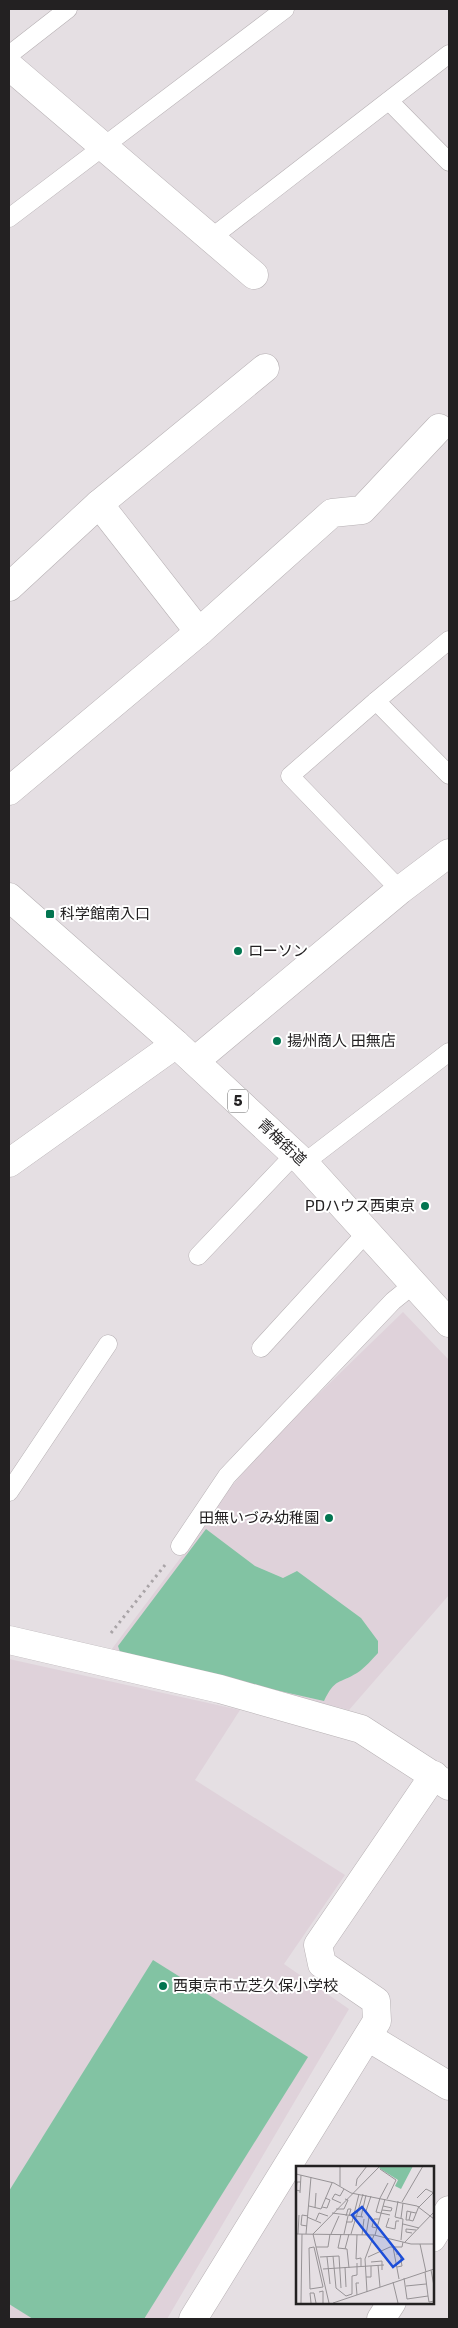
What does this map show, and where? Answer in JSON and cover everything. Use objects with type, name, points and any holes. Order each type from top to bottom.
[{"type":"street","points":[[9,66],[254,275]]},
{"type":"street","points":[[9,587],[99,504],[265,368]]},
{"type":"street","points":[[9,790],[199,632],[332,513],[362,510],[439,428]]},
{"type":"street","points":[[99,504],[199,632]]},
{"type":"street","points":[[9,1163],[186,1053],[449,853]]},
{"type":"street","name":"青梅街道","points":[[9,897],[186,1053],[299,1158],[449,1323]]},
{"type":"street","points":[[9,1640],[220,1689],[360,1729],[442,1780],[318,1945],[322,1964],[376,2001],[377,2021],[193,2319]]},
{"type":"street","points":[[368,2037],[449,2086]]},
{"type":"street","points":[[433,2236],[449,2210]]},
{"type":"street","points":[[381,2319],[391,2303]]},
{"type":"lane","points":[[9,55],[68,9]]},
{"type":"lane","points":[[9,218],[284,9]]},
{"type":"lane","points":[[211,238],[449,54]]},
{"type":"lane","points":[[390,101],[449,162]]},
{"type":"lane","points":[[400,890],[290,776],[449,640]]},
{"type":"lane","points":[[376,701],[449,775]]},
{"type":"lane","points":[[198,1256],[299,1158],[449,1052]]},
{"type":"lane","points":[[261,1348],[367,1232]]},
{"type":"lane","points":[[180,1546],[227,1476],[393,1301],[414,1284]]},
{"type":"lane","points":[[9,1492],[108,1344]]},
{"type":"path","points":[[91,1660],[180,1546]]},
{"type":"shaded area","name":"田無いづみ幼稚園","points":[[403,1312],[449,1360],[449,1595],[349,1710],[263,1688],[105,1658],[194,1540],[224,1495],[271,1440]]},
{"type":"shaded area","name":"西東京市立芝久保小学校","points":[[9,1659],[240,1710],[195,1780],[345,1875],[284,1964],[349,2009],[167,2319],[9,2319]]},
{"type":"green space","points":[[206,1529],[255,1566],[283,1578],[297,1571],[361,1618],[378,1641],[378,1653],[360,1671],[338,1682],[331,1688],[324,1701],[121,1655],[118,1646]]},
{"type":"green space","points":[[153,1960],[308,2057],[144,2319],[33,2319],[9,2304],[9,2191]]},
{"type":"place","name":"科学館南入口","points":[[50,914]]},
{"type":"place","name":"ローソン","points":[[238,951]]},
{"type":"place","name":"揚州商人 田無店","points":[[277,1041]]},
{"type":"place","name":"PDハウス西東京","points":[[425,1206]]},
{"type":"place","name":"田無いづみ幼稚園","points":[[329,1518]]},
{"type":"place","name":"西東京市立芝久保小学校","points":[[163,1986]]}]
